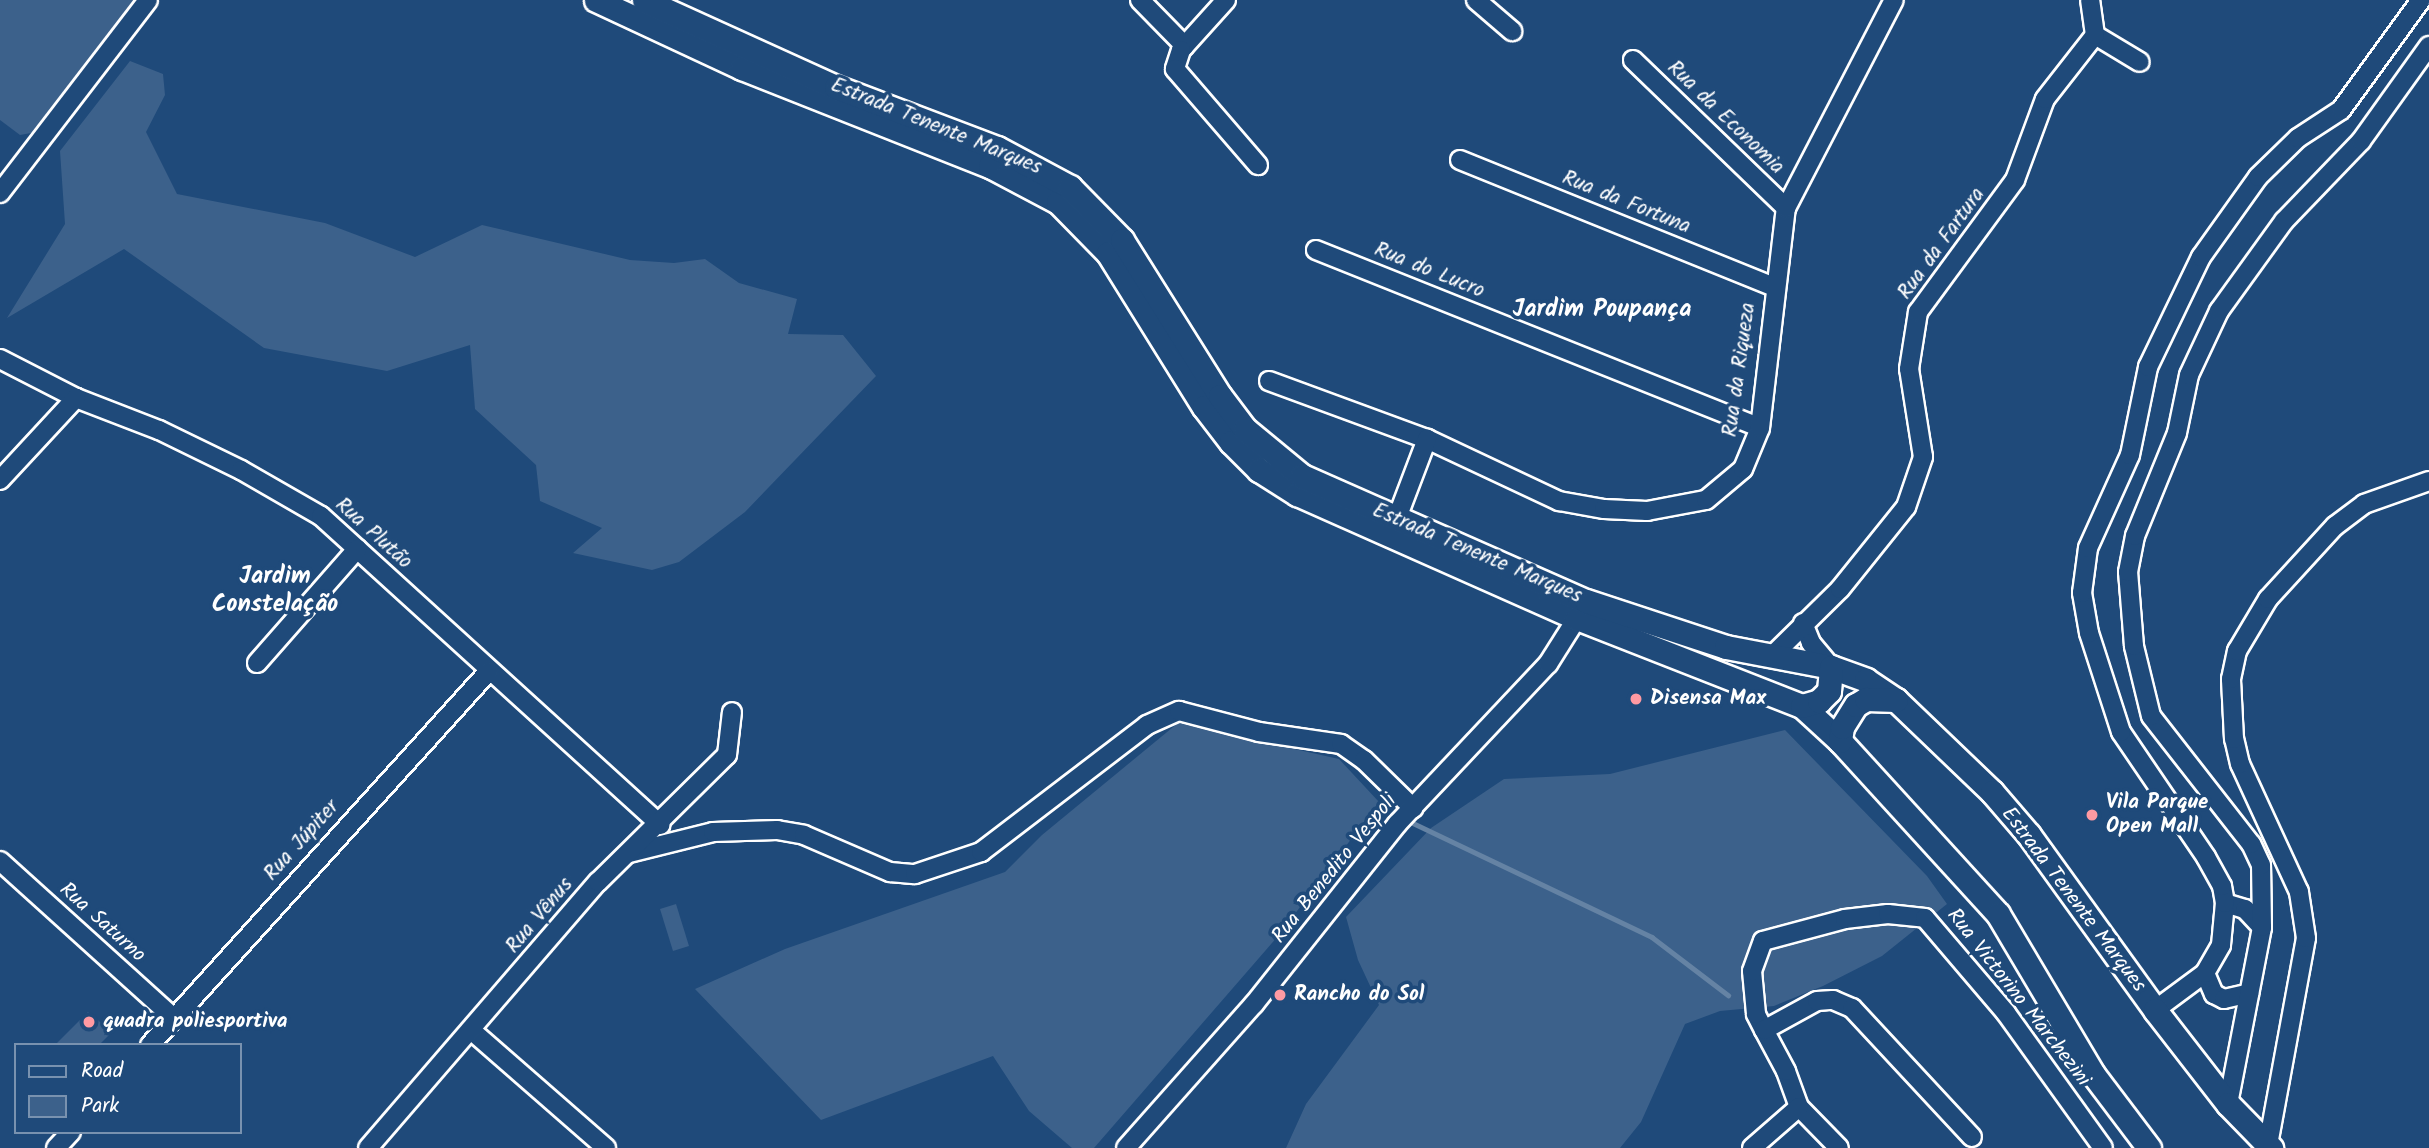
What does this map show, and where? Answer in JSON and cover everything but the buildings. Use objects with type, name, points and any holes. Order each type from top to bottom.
[{"type":"main road","name":"Estrada Tenente Marques","points":[[596,0],[742,68],[1033,186],[1058,202],[1108,253],[1204,407],[1259,470],[1307,499],[1577,618],[1772,692],[1802,706],[1840,741],[1998,914],[2093,1074],[2149,1148]]},
{"type":"main road","name":"Estrada Tenente Marques","points":[[644,0],[835,87],[997,148],[1070,187],[1122,240],[1220,397],[1257,443],[1302,476],[1586,601],[1706,641],[1831,667],[1866,680],[1896,700],[1992,792],[2029,835],[2155,1010],[2228,1104],[2270,1147]]},
{"type":"main road","points":[[1772,656],[1772,692]]},
{"type":"main road","points":[[1802,706],[1819,701],[1829,691],[1831,667]]},
{"type":"main road","points":[[1840,741],[1842,727],[1856,705],[1866,699],[1896,700]]},
{"type":"street","points":[[0,193],[148,0]]},
{"type":"street","points":[[1140,0],[1185,46]]},
{"type":"street","points":[[1226,0],[1185,46],[1175,69],[1258,165]]},
{"type":"street","points":[[1476,0],[1512,31]]},
{"type":"street","name":"Rua da Riqueza","points":[[1269,381],[1427,439],[1559,500],[1604,509],[1647,510],[1706,500],[1732,483],[1743,469],[1760,428],[1774,287],[1786,208],[1894,0]]},
{"type":"street","points":[[2090,0],[2095,35],[2140,62]]},
{"type":"street","points":[[2155,1010],[2205,973],[2221,945],[2225,903],[2222,886],[2207,857],[2121,732],[2089,633],[2082,593],[2088,548],[2130,455],[2152,358],[2201,257],[2258,177],[2298,138],[2341,110],[2421,0]]},
{"type":"street","name":"Rua da Fartura","points":[[1772,656],[1803,622],[1840,589],[1906,507],[1923,457],[1909,369],[1918,312],[1969,239],[2000,204],[2015,180],[2045,99],[2095,35]]},
{"type":"street","points":[[2228,1104],[2262,927],[2261,865],[2251,844],[2151,716],[2136,657],[2128,572],[2135,536],[2177,433],[2189,375],[2219,311],[2284,220],[2361,141],[2429,46]]},
{"type":"street","name":"Rua da Economia","points":[[1633,60],[1786,208]]},
{"type":"street","name":"Rua da Fortuna","points":[[1460,160],[1774,287]]},
{"type":"street","name":"Rua do Lucro","points":[[1316,250],[1760,428]]},
{"type":"street","name":"Rua Plutão","points":[[0,359],[76,398],[159,430],[287,494],[357,549],[660,825]]},
{"type":"street","points":[[0,480],[76,398]]},
{"type":"street","points":[[1397,518],[1427,439]]},
{"type":"street","points":[[2270,1147],[2306,938],[2299,892],[2240,764],[2234,739],[2231,679],[2237,651],[2268,599],[2335,526],[2364,504],[2429,481]]},
{"type":"street","points":[[257,663],[357,549]]},
{"type":"street","name":"Rua Benedito Vespoli","points":[[1126,1148],[1254,1004],[1413,807],[1548,664],[1577,618]]},
{"type":"street","points":[[1803,622],[1811,643],[1831,667]]},
{"type":"street","name":"Rua Júpiter","points":[[152,1043],[489,671]]},
{"type":"street","points":[[629,853],[713,831],[777,830],[804,835],[890,873],[925,872],[981,852],[1147,725],[1179,711],[1259,732],[1341,744],[1364,760],[1413,807]]},
{"type":"street","name":"Rua Vênus","points":[[368,1148],[472,1031],[598,882],[660,825],[727,755],[732,712]]},
{"type":"street","name":"Rua Saturno","points":[[0,861],[174,1018]]},
{"type":"street","points":[[2225,903],[2245,909],[2262,927]]},
{"type":"street","name":"Rua Victorino Marchezini","points":[[1764,1030],[1752,990],[1752,971],[1763,941],[1845,919],[1888,914],[1925,918],[2006,1013],[2103,1148]]},
{"type":"street","points":[[2205,973],[2214,993],[2224,999],[2249,993]]},
{"type":"street","points":[[1839,1148],[1799,1107],[1786,1071],[1764,1030],[1817,1001],[1840,1002],[1853,1008],[1972,1137]]},
{"type":"street","points":[[472,1031],[606,1148]]},
{"type":"street","points":[[1752,1148],[1799,1107]]},
{"type":"street","points":[[56,1148],[69,1134]]},
{"type":"green space","points":[[0,0],[135,0],[31,133],[20,135],[0,120]]},
{"type":"green space","points":[[130,61],[163,74],[165,95],[146,132],[177,194],[325,223],[415,257],[482,225],[630,260],[674,263],[705,259],[739,283],[797,299],[788,334],[843,335],[876,376],[745,512],[679,562],[652,570],[573,553],[602,528],[540,501],[536,465],[475,409],[470,345],[387,371],[264,348],[124,249],[7,318],[65,224],[60,151]]},
{"type":"green space","points":[[1178,723],[1339,759],[1379,802],[1279,935],[1094,1148],[1072,1148],[1029,1111],[993,1056],[821,1120],[695,989],[785,949],[1005,872],[1042,835]]},
{"type":"green space","points":[[1785,730],[1927,876],[1947,904],[1882,956],[1823,986],[1774,1006],[1720,1011],[1685,1024],[1641,1122],[1620,1148],[1286,1148],[1306,1104],[1379,1005],[1358,960],[1346,917],[1431,828],[1504,779],[1610,774]]},
{"type":"green space","points":[[676,904],[689,946],[673,951],[660,909]]},
{"type":"green space","name":"quadra poliesportiva","points":[[88,1012],[112,1032],[101,1043],[57,1043]]},
{"type":"waterway","points":[[1413,823],[1652,937],[1728,995]]},
{"type":"place","name":"Disensa Max","points":[[1636,699]]},
{"type":"place","name":"Vila Parque Open Mall","points":[[2092,815]]},
{"type":"place","name":"Rancho do Sol","points":[[1280,995]]},
{"type":"place","name":"quadra poliesportiva","points":[[89,1022]]},
{"type":"district","name":"Jardim Poupança","points":[[1602,310]]},
{"type":"district","name":"Jardim Constelação","points":[[275,591]]}]
